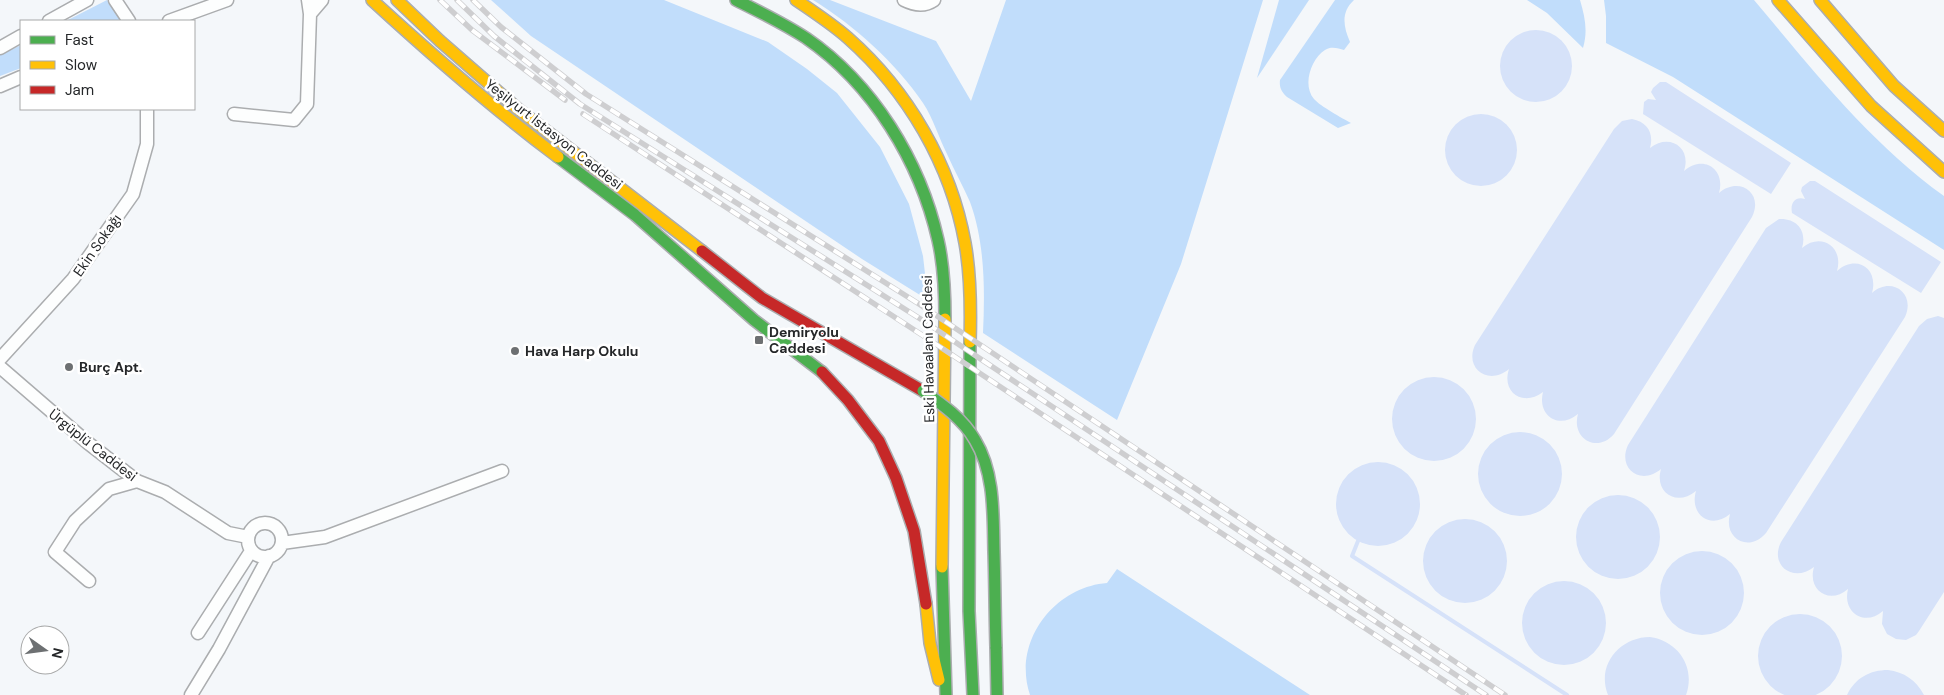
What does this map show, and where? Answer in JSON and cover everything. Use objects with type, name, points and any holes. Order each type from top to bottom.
[{"type":"main road","name":"Yeşilyurt İstasyon Caddesi","points":[[372,0],[439,62],[513,123],[635,215],[754,320],[822,372],[848,400],[879,441],[896,478],[914,531],[925,593],[930,643],[938,677],[945,695]]},
{"type":"main road","name":"Yeşilyurt İstasyon Caddesi","points":[[397,0],[440,41],[518,109],[762,298],[940,401],[966,427],[975,439],[987,464],[994,503],[997,695]]},
{"type":"main road","name":"Eski Havaalanı Caddesi","points":[[736,0],[774,17],[799,33],[827,54],[851,77],[877,105],[898,139],[918,173],[930,208],[939,241],[945,311],[942,612],[945,695]]},
{"type":"main road","points":[[796,0],[848,38],[893,86],[917,120],[934,153],[948,183],[957,211],[965,244],[971,304],[970,651],[973,695]]},
{"type":"main road","points":[[1778,0],[1878,112],[1944,172]]},
{"type":"main road","points":[[1820,0],[1901,92],[1944,131]]},
{"type":"main road","points":[[1878,112],[1901,92]]},
{"type":"street","points":[[51,20],[87,0]]},
{"type":"street","points":[[115,0],[128,20]]},
{"type":"street","points":[[172,20],[227,0]]},
{"type":"street","points":[[234,114],[294,120],[307,104],[310,14],[308,0]]},
{"type":"street","points":[[310,14],[322,0]]},
{"type":"street","points":[[904,0],[913,4],[925,4],[934,0]]},
{"type":"street","points":[[0,48],[20,37]]},
{"type":"street","points":[[0,86],[20,77]]},
{"type":"street","name":"Ekin Sokağı","points":[[0,359],[73,279],[133,194],[147,144],[147,110]]},
{"type":"street","name":"Ürgüplü Caddesi","points":[[0,367],[88,444],[138,481],[166,492],[228,533],[248,537]]},
{"type":"street","points":[[282,543],[325,537],[502,471]]},
{"type":"street","points":[[89,581],[55,552],[75,520],[109,489],[138,481]]},
{"type":"street","points":[[268,523],[279,530],[282,543],[275,554],[262,558],[251,550],[248,537],[255,526],[268,523]]},
{"type":"street","points":[[198,633],[251,550]]},
{"type":"street","points":[[191,695],[219,649],[269,556]]},
{"type":"shaded area","points":[[107,0],[120,20],[68,20]]},
{"type":"shaded area","points":[[491,0],[664,0],[768,42],[837,93],[880,147],[909,204],[923,256],[928,300],[862,259],[531,36]]},
{"type":"shaded area","points":[[813,0],[830,0],[936,41],[971,101],[1006,0],[1263,0],[1181,264],[1117,420],[983,333],[983,267],[979,234],[970,202],[930,115],[912,88],[887,59],[844,21]]},
{"type":"shaded area","points":[[1279,0],[1309,0],[1257,78]]},
{"type":"shaded area","points":[[1335,0],[1354,0],[1347,9],[1344,20],[1350,42],[1344,50],[1330,48],[1320,54],[1312,66],[1309,87],[1310,93],[1317,102],[1351,123],[1338,128],[1287,97],[1281,90],[1280,83],[1280,80]]},
{"type":"shaded area","points":[[1527,0],[1580,0],[1585,24],[1583,48],[1547,13]]},
{"type":"shaded area","points":[[1604,0],[1754,0],[1820,79],[1866,129],[1917,175],[1944,196],[1944,250],[1673,77],[1606,43]]},
{"type":"shaded area","points":[[1536,30],[1556,36],[1566,46],[1572,66],[1566,86],[1556,96],[1536,102],[1516,96],[1506,86],[1500,66],[1506,46],[1516,36]]},
{"type":"shaded area","points":[[20,45],[20,68],[0,76],[0,55]]},
{"type":"shaded area","points":[[1660,82],[1666,82],[1791,163],[1771,194],[1643,114],[1644,102],[1648,99],[1656,100],[1651,92]]},
{"type":"shaded area","points":[[1481,114],[1501,120],[1511,130],[1517,150],[1511,170],[1501,180],[1481,186],[1461,180],[1451,170],[1445,150],[1451,130],[1461,120]]},
{"type":"shaded area","points":[[1632,119],[1642,123],[1649,129],[1651,138],[1650,148],[1664,142],[1671,142],[1677,145],[1685,155],[1684,171],[1698,164],[1705,164],[1711,167],[1719,177],[1719,193],[1734,186],[1741,187],[1752,194],[1755,208],[1752,217],[1614,434],[1600,443],[1593,443],[1582,436],[1578,430],[1578,414],[1564,421],[1551,418],[1543,408],[1543,392],[1529,398],[1522,398],[1516,395],[1508,385],[1509,369],[1494,376],[1487,375],[1476,368],[1472,354],[1475,345],[1614,129],[1622,121]]},
{"type":"shaded area","points":[[1810,181],[1815,181],[1941,262],[1921,293],[1792,213],[1794,201],[1801,198],[1805,199],[1801,191],[1802,187]]},
{"type":"shaded area","points":[[1779,219],[1786,219],[1800,227],[1803,237],[1802,248],[1816,241],[1829,244],[1837,255],[1837,271],[1851,264],[1864,266],[1872,277],[1872,293],[1879,288],[1894,287],[1904,294],[1908,308],[1905,317],[1766,533],[1752,542],[1745,542],[1734,536],[1730,530],[1730,514],[1716,521],[1703,518],[1696,507],[1696,491],[1682,498],[1669,495],[1661,485],[1661,469],[1646,476],[1639,475],[1628,468],[1625,454],[1628,445],[1766,228]]},
{"type":"shaded area","points":[[1938,316],[1944,318],[1944,592],[1916,635],[1906,640],[1896,639],[1887,634],[1882,624],[1883,611],[1869,618],[1856,615],[1848,605],[1848,589],[1834,596],[1822,593],[1814,583],[1814,567],[1806,572],[1799,573],[1786,570],[1778,558],[1778,551],[1781,542],[1919,326],[1927,319]]},
{"type":"shaded area","points":[[1434,377],[1450,380],[1464,389],[1473,403],[1476,419],[1473,435],[1464,449],[1450,458],[1434,461],[1418,458],[1404,449],[1395,435],[1392,419],[1395,403],[1404,389],[1418,380]]},
{"type":"shaded area","points":[[1520,432],[1536,435],[1550,444],[1559,458],[1562,474],[1559,490],[1550,504],[1536,513],[1520,516],[1504,513],[1490,504],[1481,490],[1478,474],[1481,458],[1490,444],[1504,435]]},
{"type":"shaded area","points":[[1378,462],[1394,465],[1408,474],[1417,488],[1420,504],[1417,520],[1408,534],[1394,543],[1378,546],[1362,543],[1348,534],[1339,520],[1336,504],[1339,488],[1348,474],[1362,465]]},
{"type":"shaded area","points":[[1618,495],[1634,498],[1648,507],[1657,521],[1660,537],[1657,553],[1648,567],[1634,576],[1618,579],[1602,576],[1588,567],[1579,553],[1576,537],[1579,521],[1588,507],[1602,498]]},
{"type":"shaded area","points":[[1465,519],[1481,522],[1495,531],[1504,545],[1507,561],[1504,577],[1495,591],[1481,600],[1465,603],[1449,600],[1435,591],[1426,577],[1423,561],[1426,545],[1435,531],[1449,522]]},
{"type":"shaded area","points":[[1702,551],[1718,554],[1732,563],[1741,577],[1744,593],[1741,609],[1732,623],[1718,632],[1702,635],[1686,632],[1672,623],[1663,609],[1660,593],[1663,577],[1672,563],[1686,554]]},
{"type":"shaded area","points":[[1117,569],[1310,695],[1030,695],[1026,675],[1027,656],[1032,637],[1042,621],[1055,606],[1070,595],[1088,587],[1107,583]]},
{"type":"shaded area","points":[[1564,581],[1580,584],[1594,593],[1603,607],[1606,623],[1603,639],[1594,653],[1580,662],[1564,665],[1548,662],[1534,653],[1525,639],[1522,623],[1525,607],[1534,593],[1548,584]]},
{"type":"shaded area","points":[[1792,615],[1808,615],[1823,621],[1835,633],[1841,648],[1841,664],[1835,679],[1830,686],[1812,696],[1788,696],[1777,691],[1765,679],[1759,664],[1759,648],[1765,633],[1777,621]]},
{"type":"shaded area","points":[[1650,637],[1660,639],[1669,644],[1682,657],[1689,675],[1686,695],[1608,695],[1605,673],[1613,655],[1620,647],[1629,642],[1639,638]]},
{"type":"shaded area","points":[[1881,670],[1888,670],[1909,678],[1924,695],[1847,695],[1854,684],[1864,676]]},
{"type":"waterway","points":[[1358,541],[1352,556],[1567,695]]},
{"type":"railway","points":[[440,0],[472,30],[565,100]]},
{"type":"railway","points":[[457,0],[494,36],[580,104],[919,318],[1486,695]]},
{"type":"railway","points":[[473,0],[501,27],[586,94],[919,304],[1505,695]]},
{"type":"railway","points":[[583,114],[919,333],[1466,695]]},
{"type":"traffic: fast","points":[[736,0],[806,38],[830,57],[872,101],[890,127],[906,153],[930,211],[942,260],[945,319]]},
{"type":"traffic: fast","points":[[558,157],[635,215],[754,320],[822,372]]},
{"type":"traffic: fast","points":[[970,342],[969,611],[973,695]]},
{"type":"traffic: fast","points":[[923,391],[965,425],[982,453],[990,480],[993,509],[996,647]]},
{"type":"traffic: fast","points":[[942,567],[946,695]]},
{"type":"traffic: fast","points":[[996,647],[997,695]]},
{"type":"traffic: slow","points":[[372,0],[463,81],[558,157]]},
{"type":"traffic: slow","points":[[397,0],[440,41],[518,109],[702,251]]},
{"type":"traffic: slow","points":[[796,0],[848,38],[890,81],[924,131],[938,158],[958,214],[965,243],[970,293],[970,342]]},
{"type":"traffic: slow","points":[[1778,0],[1871,106],[1944,172]]},
{"type":"traffic: slow","points":[[1820,0],[1894,86],[1944,131]]},
{"type":"traffic: slow","points":[[942,567],[945,319]]},
{"type":"traffic: slow","points":[[926,604],[930,643],[939,680]]},
{"type":"traffic: jam","points":[[702,251],[762,298],[923,391]]},
{"type":"traffic: jam","points":[[822,372],[848,400],[879,441],[896,478],[914,531],[926,604]]},
{"type":"place","name":"Demiryolu Caddesi","points":[[759,340]]},
{"type":"place","name":"Hava Harp Okulu","points":[[515,351]]},
{"type":"place","name":"Burç Apt.","points":[[69,367]]}]
